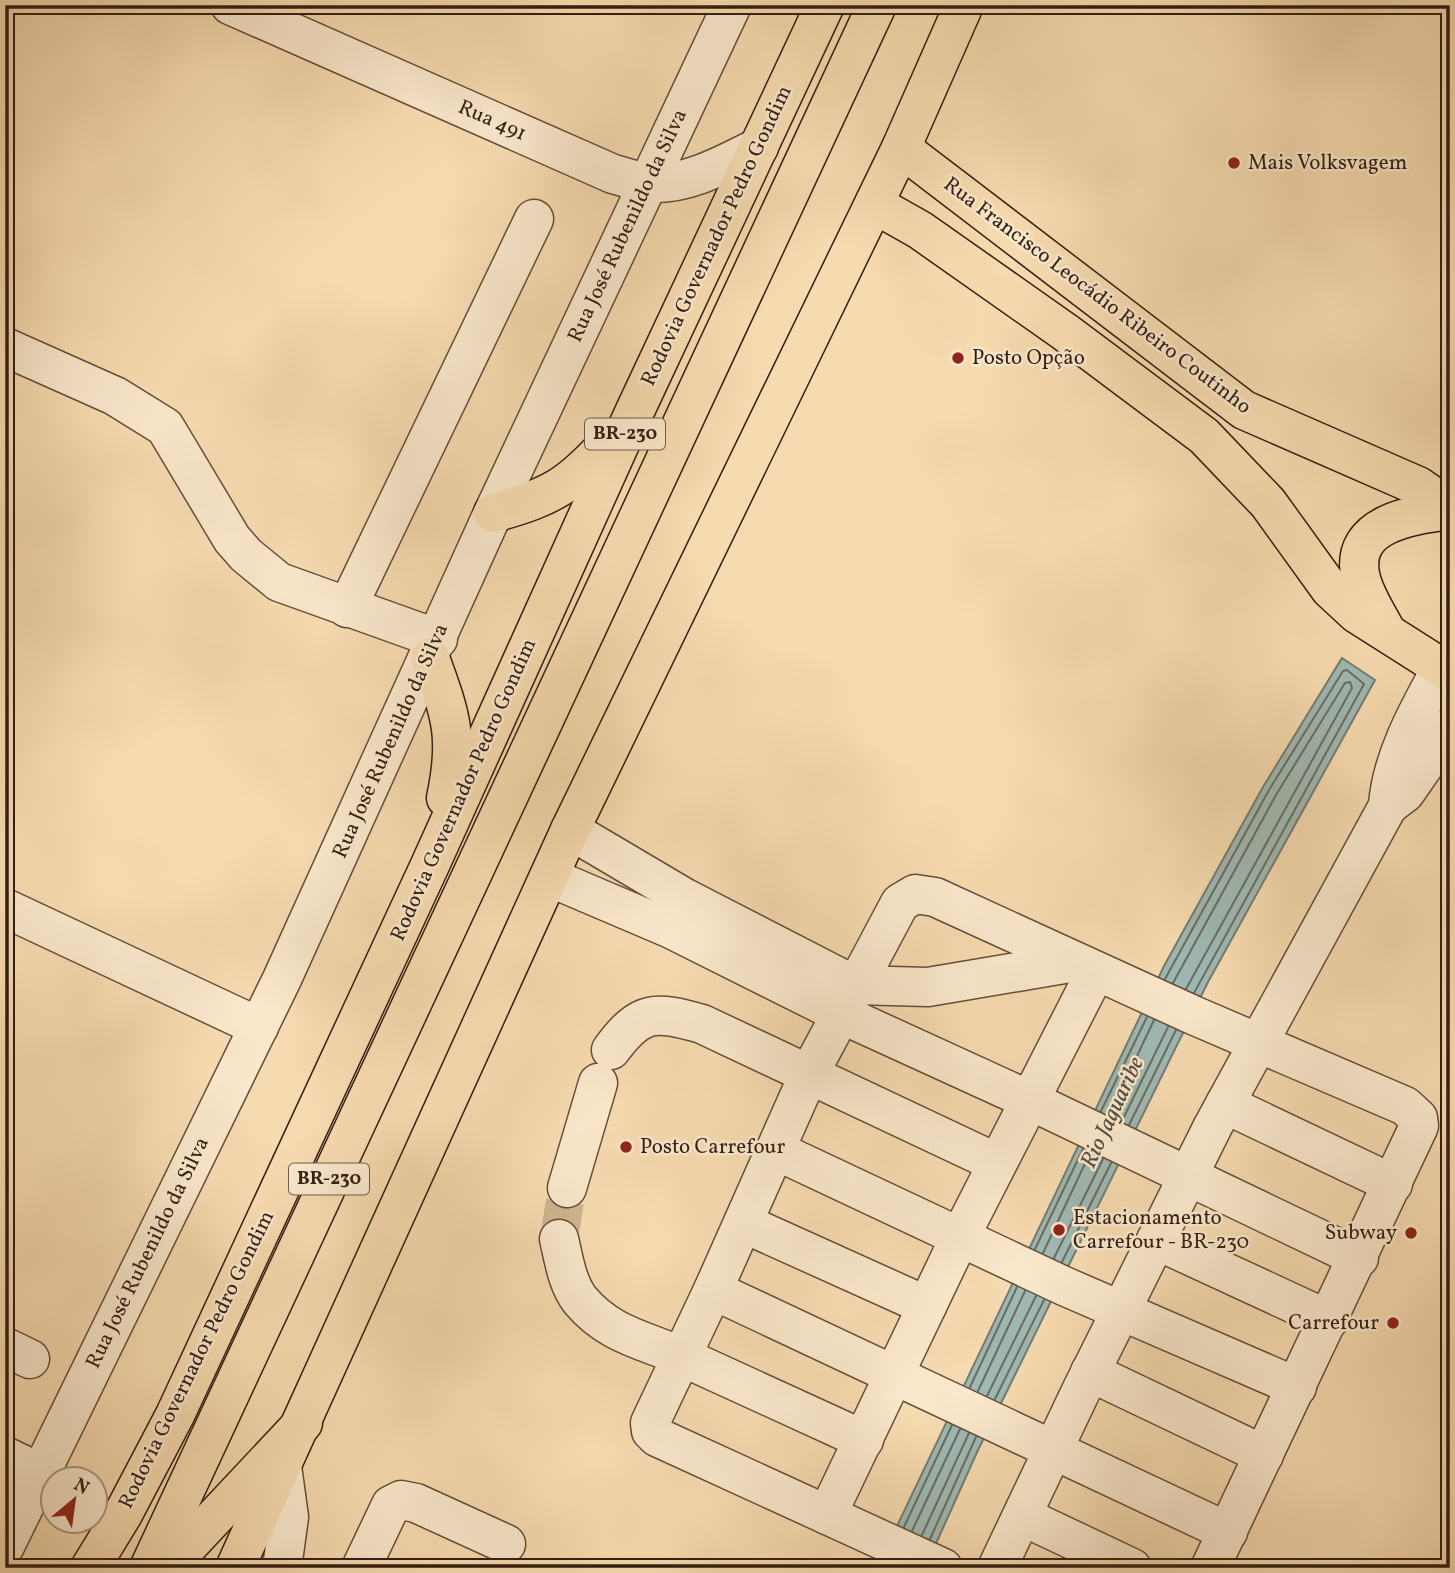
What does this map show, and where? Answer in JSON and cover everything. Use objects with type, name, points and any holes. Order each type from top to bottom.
[{"type":"main road","name":"Rodovia Governador Pedro Gondim","points":[[90,1568],[123,1514],[175,1415],[825,5]]},
{"type":"main road","name":"Rodovia Governador Pedro Gondim","points":[[149,1568],[877,5]]},
{"type":"main road","points":[[235,1568],[570,830],[901,148],[964,5]]},
{"type":"main road","name":"Rua Francisco Leocádio Ribeiro Coutinho","points":[[901,148],[1235,403],[1272,424],[1418,486],[1450,509]]},
{"type":"main road","points":[[874,204],[920,230],[1065,332],[1204,436],[1268,503],[1330,589],[1357,614],[1446,670]]},
{"type":"main road","points":[[494,513],[536,501],[563,488],[634,415]]},
{"type":"main road","points":[[1387,633],[1360,574],[1360,554],[1367,540],[1388,523],[1410,515],[1450,509]]},
{"type":"main road","points":[[430,865],[451,775],[455,742],[434,649]]},
{"type":"main road","points":[[167,1568],[303,1423]]},
{"type":"street","name":"Rua 491","points":[[230,5],[613,174],[649,183],[677,181],[703,173],[759,147]]},
{"type":"street","name":"Rua José Rubenildo da Silva","points":[[44,1464],[259,1027],[494,513],[732,5]]},
{"type":"street","points":[[347,608],[534,219]]},
{"type":"street","points":[[5,347],[115,396],[165,428],[246,555],[278,582],[347,608],[434,649]]},
{"type":"street","points":[[997,1568],[1090,1372],[1188,1176],[1258,1041],[1388,806],[1390,785],[1397,763],[1446,670]]},
{"type":"street","points":[[1388,806],[1405,793],[1450,728]]},
{"type":"street","points":[[570,830],[847,999],[1029,1100],[1359,1258]]},
{"type":"street","points":[[549,877],[847,999],[1086,966]]},
{"type":"street","points":[[938,1565],[657,1437],[651,1431],[650,1423],[777,1150],[809,1074],[900,903],[915,894],[935,897],[1193,1015],[1405,1106],[1418,1118],[1419,1126],[1359,1258],[1210,1568]]},
{"type":"street","points":[[5,908],[259,1027]]},
{"type":"street","points":[[827,1515],[1029,1100],[1086,966]]},
{"type":"street","points":[[567,1188],[605,1067],[628,1028],[645,1017],[666,1014],[735,1037],[997,1163]]},
{"type":"street","points":[[1225,1104],[1393,1184]]},
{"type":"street","points":[[777,1150],[1064,1286],[1297,1387]]},
{"type":"street","points":[[743,1223],[927,1306]]},
{"type":"street","points":[[559,1239],[568,1277],[580,1299],[608,1324],[634,1340],[681,1356],[864,1440]]},
{"type":"street","points":[[1156,1240],[1329,1320]]},
{"type":"street","points":[[713,1290],[1228,1532]]},
{"type":"street","points":[[1090,1372],[1264,1455]]},
{"type":"street","points":[[5,1457],[38,1472]]},
{"type":"street","points":[[282,1466],[289,1517],[282,1568]]},
{"type":"street","name":"Rua José Rubenildo da Silva","points":[[5,1546],[38,1477]]},
{"type":"street","points":[[363,1567],[391,1506],[401,1500],[416,1503],[506,1544]]},
{"type":"street","points":[[1022,1516],[1132,1568]]},
{"type":"water","name":"Rio Jaguaribe","points":[[1342,658],[1375,680],[1208,982],[978,1450],[925,1568],[877,1568],[1164,966],[1263,787]]},
{"type":"tunnel","points":[[559,1239],[567,1188]]},
{"type":"place","name":"Mais Volksvagem","points":[[1234,163]]},
{"type":"place","name":"Posto Opção","points":[[958,358]]},
{"type":"place","name":"Posto Carrefour","points":[[626,1147]]},
{"type":"place","name":"Estacionamento Carrefour - BR-230","points":[[1059,1230]]},
{"type":"place","name":"Subway","points":[[1411,1233]]},
{"type":"place","name":"Carrefour","points":[[1393,1323]]}]
